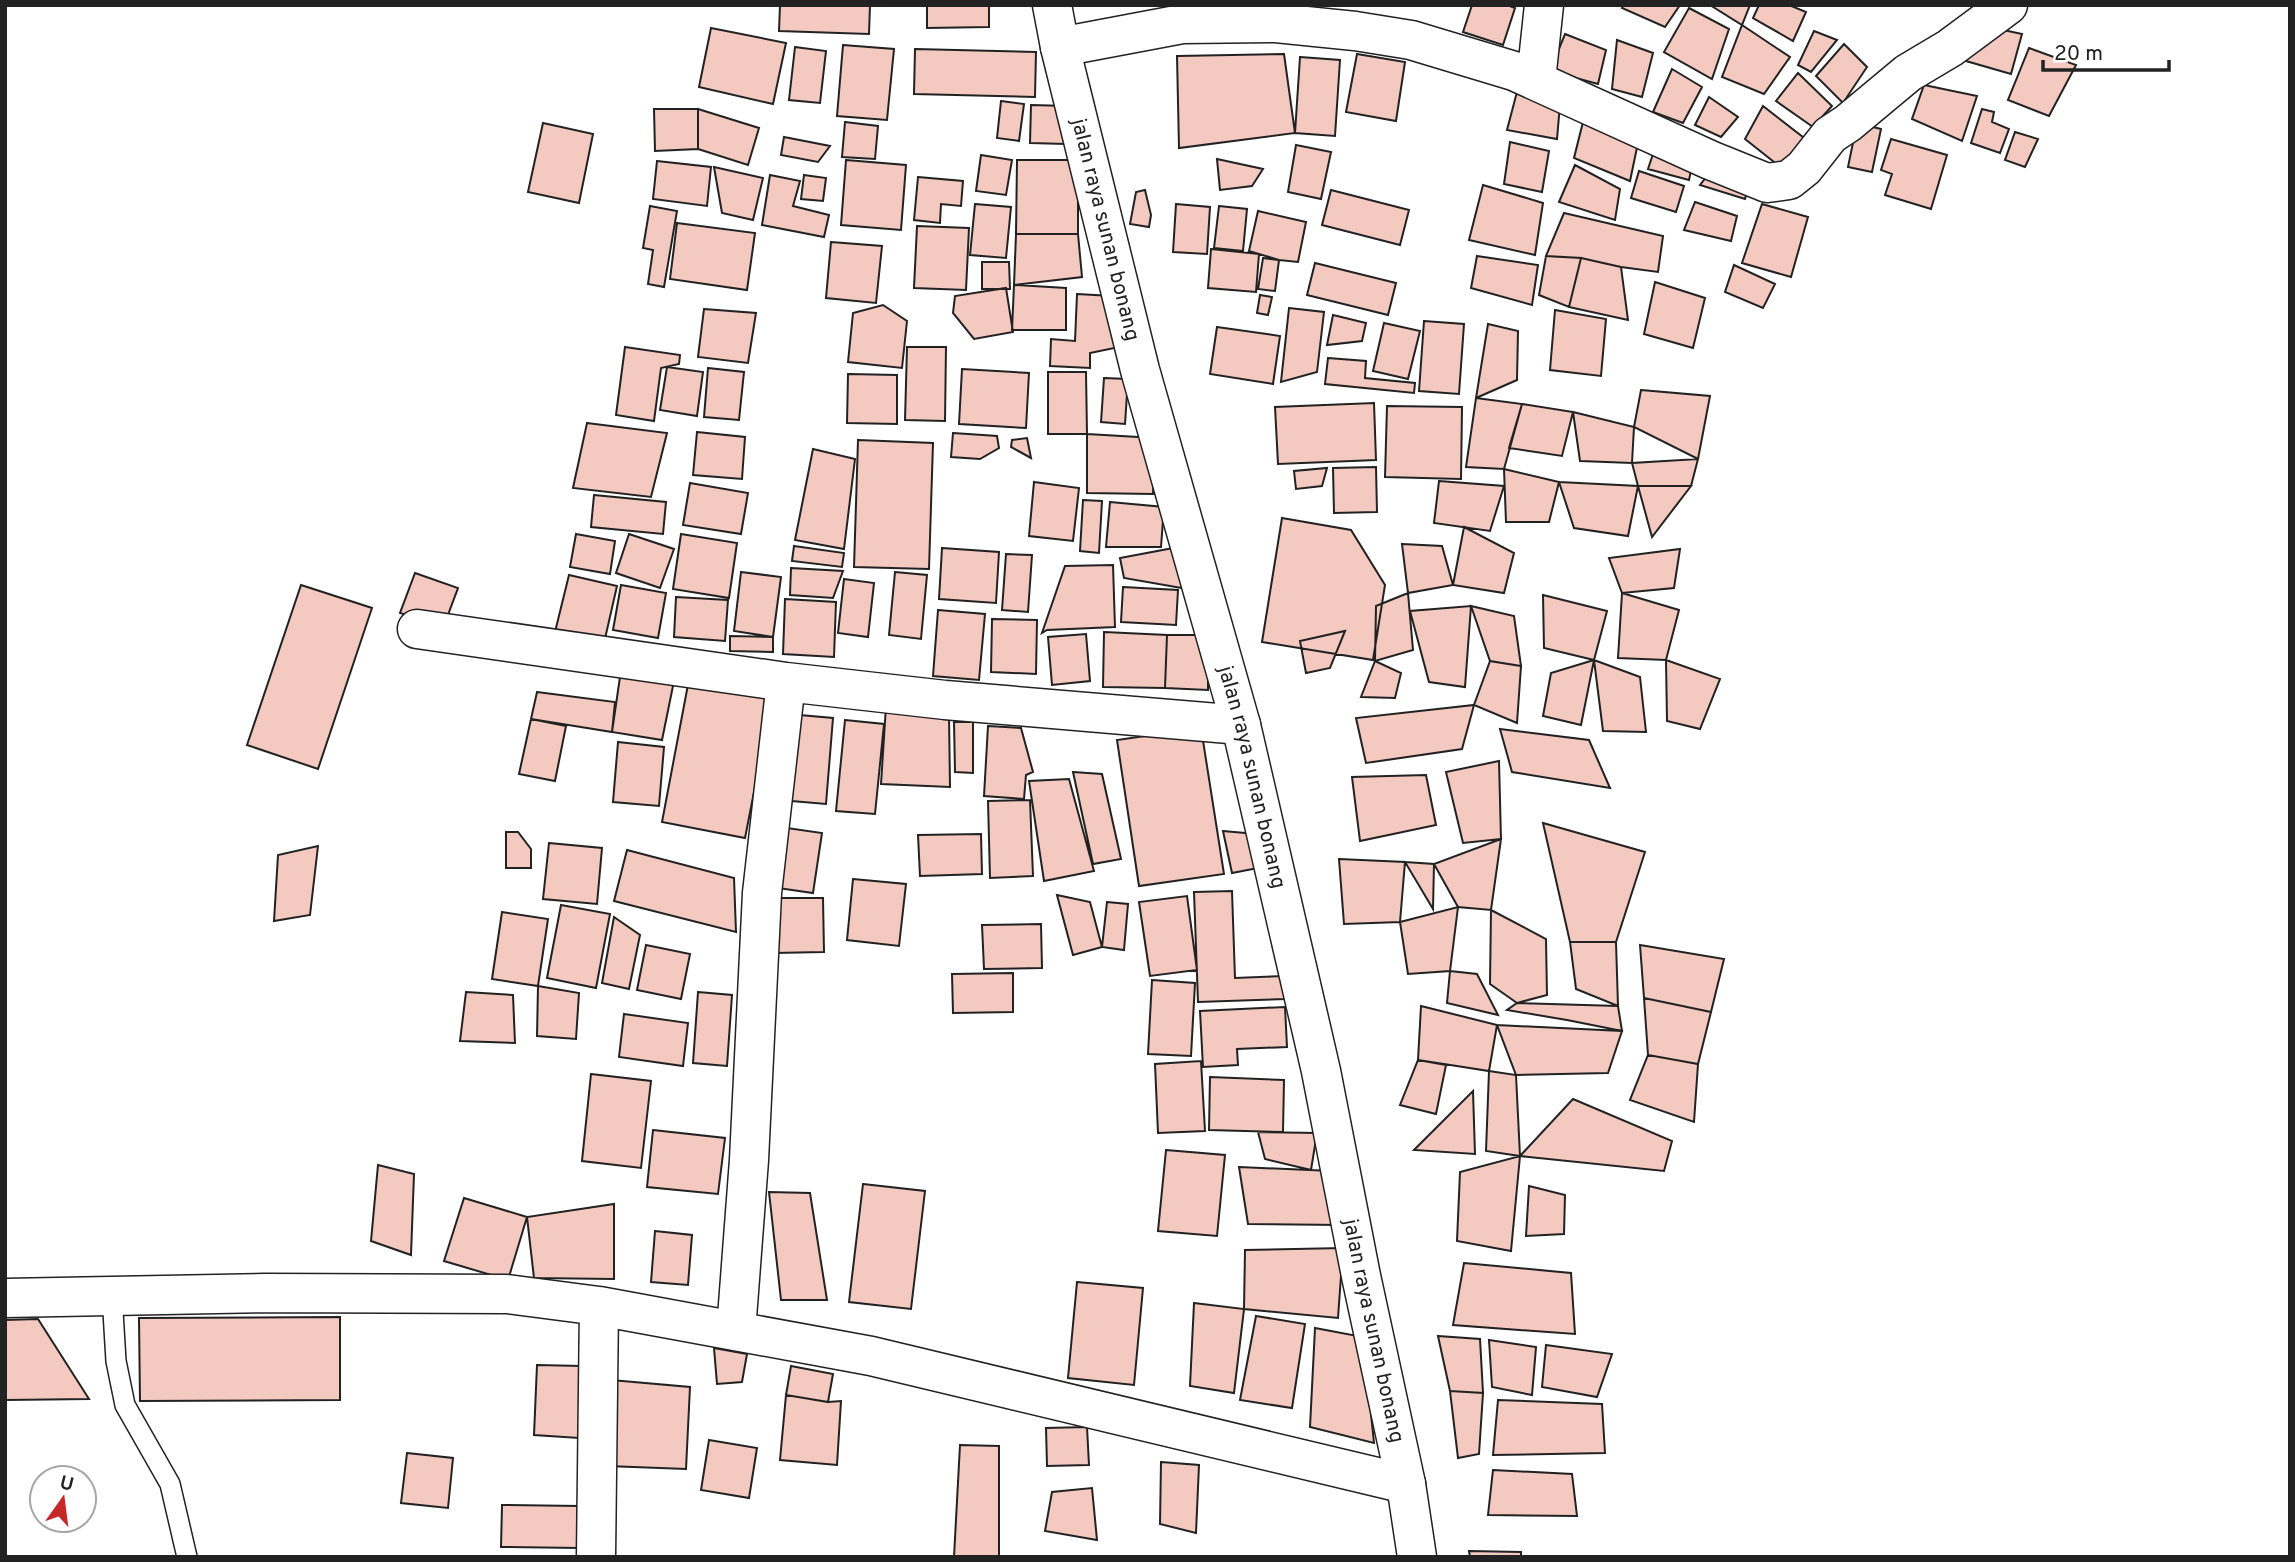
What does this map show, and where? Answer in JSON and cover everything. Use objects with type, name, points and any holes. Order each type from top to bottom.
[{"type":"street","name":"jalan raya sunan bonang","points":[[1052,5],[1140,370],[1241,725],[1321,1071],[1361,1276],[1406,1484],[1417,1557]]},
{"type":"street","points":[[1535,80],[1544,5]]},
{"type":"street","points":[[1060,47],[1182,24],[1276,23],[1411,40],[1453,51],[1535,80],[1710,160],[1767,183],[1789,180],[1804,168],[1830,135],[1909,73],[1950,48],[2008,5]]},
{"type":"street","points":[[416,629],[786,682],[945,700],[1241,725]]},
{"type":"street","points":[[736,1331],[749,1160],[762,893],[786,682]]},
{"type":"street","points":[[5,1298],[111,1294],[508,1294],[599,1306],[871,1356],[1406,1484]]},
{"type":"street","points":[[596,1557],[599,1306]]},
{"type":"lane","points":[[111,1294],[116,1361],[125,1405],[170,1484],[187,1557]]},
{"type":"building","points":[[780,5],[870,5],[869,34],[779,31]]},
{"type":"building","points":[[927,5],[989,5],[989,27],[927,28]]},
{"type":"building","points":[[1472,5],[1507,5],[1515,8],[1503,45],[1463,32]]},
{"type":"building","points":[[1623,5],[1680,5],[1665,27],[1622,8]]},
{"type":"building","points":[[1710,5],[1750,5],[1742,25]]},
{"type":"building","points":[[1759,5],[1789,5],[1806,12],[1793,41],[1753,18]]},
{"type":"building","points":[[1689,8],[1729,29],[1712,79],[1664,52]]},
{"type":"building","points":[[1742,25],[1790,57],[1764,94],[1722,77]]},
{"type":"building","points":[[711,28],[786,43],[773,104],[699,87]]},
{"type":"building","points":[[1994,28],[2022,34],[2011,74],[1966,61],[1976,35]]},
{"type":"building","points":[[1814,31],[1837,40],[1811,72],[1798,65]]},
{"type":"building","points":[[1565,34],[1606,50],[1598,84],[1550,71]]},
{"type":"building","points":[[1617,40],[1653,53],[1642,97],[1612,89]]},
{"type":"building","points":[[1844,44],[1867,67],[1843,103],[1816,76]]},
{"type":"building","points":[[843,45],[894,49],[887,120],[837,116]]},
{"type":"building","points":[[795,47],[826,51],[820,103],[789,100]]},
{"type":"building","points":[[2029,48],[2076,65],[2049,116],[2008,100]]},
{"type":"building","points":[[915,49],[1036,52],[1035,97],[914,94]]},
{"type":"building","points":[[1284,54],[1295,133],[1179,148],[1177,56]]},
{"type":"building","points":[[1357,54],[1405,62],[1396,121],[1346,112]]},
{"type":"building","points":[[1300,57],[1340,60],[1335,136],[1295,133]]},
{"type":"building","points":[[1672,69],[1702,87],[1683,123],[1653,112]]},
{"type":"building","points":[[1798,73],[1832,106],[1813,127],[1776,101]]},
{"type":"building","points":[[1924,85],[1977,96],[1962,141],[1912,119]]},
{"type":"building","points":[[1518,88],[1560,104],[1557,139],[1507,130]]},
{"type":"building","points":[[1709,97],[1738,117],[1721,137],[1695,125]]},
{"type":"building","points":[[1001,101],[1024,104],[1019,141],[997,138]]},
{"type":"building","points":[[1031,105],[1067,106],[1066,144],[1030,143]]},
{"type":"building","points":[[1763,106],[1808,141],[1784,170],[1745,139]]},
{"type":"building","points":[[654,109],[698,109],[698,149],[655,151]]},
{"type":"building","points":[[698,109],[759,128],[748,165],[698,149]]},
{"type":"building","points":[[1982,109],[1994,112],[1992,122],[2009,129],[2000,153],[1971,143]]},
{"type":"building","points":[[1585,114],[1639,138],[1630,181],[1574,158]]},
{"type":"building","points":[[845,122],[878,126],[875,159],[842,157]]},
{"type":"building","points":[[543,123],[593,134],[579,203],[528,192]]},
{"type":"building","points":[[1857,123],[1881,129],[1872,172],[1848,167]]},
{"type":"building","points":[[2015,132],[2038,139],[2025,167],[2005,160]]},
{"type":"building","points":[[784,137],[830,146],[818,162],[781,155]]},
{"type":"building","points":[[1891,139],[1947,155],[1931,209],[1885,195],[1892,174],[1881,170]]},
{"type":"building","points":[[1510,142],[1549,151],[1542,192],[1504,184]]},
{"type":"building","points":[[1296,145],[1331,152],[1321,199],[1288,192]]},
{"type":"building","points":[[1656,145],[1693,161],[1689,180],[1648,169]]},
{"type":"building","points":[[981,155],[1012,160],[1006,195],[976,191]]},
{"type":"building","points":[[1217,159],[1263,169],[1252,186],[1220,190]]},
{"type":"building","points":[[846,160],[906,165],[901,230],[841,225]]},
{"type":"building","points":[[1017,160],[1078,160],[1078,234],[1016,234]]},
{"type":"building","points":[[657,161],[711,167],[707,206],[653,199]]},
{"type":"building","points":[[1575,165],[1620,189],[1615,220],[1559,202]]},
{"type":"building","points":[[714,167],[763,178],[753,220],[722,213]]},
{"type":"building","points":[[1712,170],[1749,185],[1745,199],[1700,185]]},
{"type":"building","points":[[1639,171],[1684,186],[1676,212],[1631,198]]},
{"type":"building","points":[[770,175],[800,181],[793,206],[829,215],[824,237],[762,225]]},
{"type":"building","points":[[804,175],[826,178],[823,201],[801,199]]},
{"type":"building","points":[[918,177],[963,181],[961,206],[941,204],[940,223],[914,220]]},
{"type":"building","points":[[1483,185],[1543,203],[1535,255],[1469,240]]},
{"type":"building","points":[[1145,190],[1151,215],[1149,227],[1130,224],[1136,192]]},
{"type":"building","points":[[1331,190],[1409,210],[1400,245],[1322,225]]},
{"type":"building","points":[[1695,202],[1737,216],[1731,241],[1684,230]]},
{"type":"building","points":[[975,204],[1011,207],[1006,258],[970,255]]},
{"type":"building","points":[[1176,204],[1210,207],[1207,254],[1173,252]]},
{"type":"building","points":[[1762,204],[1808,217],[1791,277],[1742,263]]},
{"type":"building","points":[[650,206],[677,211],[664,287],[648,284],[653,250],[643,248]]},
{"type":"building","points":[[1219,206],[1247,209],[1243,251],[1214,248]]},
{"type":"building","points":[[1258,211],[1306,222],[1298,262],[1279,260],[1249,251]]},
{"type":"building","points":[[1564,213],[1663,236],[1658,272],[1581,258],[1546,256]]},
{"type":"building","points":[[677,223],[755,233],[747,290],[670,279]]},
{"type":"building","points":[[917,226],[969,228],[966,290],[914,288]]},
{"type":"building","points":[[1016,234],[1078,234],[1082,277],[1014,285]]},
{"type":"building","points":[[831,242],[882,246],[876,303],[826,298]]},
{"type":"building","points":[[1211,249],[1259,254],[1256,292],[1208,288]]},
{"type":"building","points":[[1477,256],[1538,265],[1532,305],[1471,288]]},
{"type":"building","points":[[1546,256],[1581,258],[1569,307],[1539,295]]},
{"type":"building","points":[[1263,258],[1279,260],[1275,291],[1258,289]]},
{"type":"building","points":[[1581,258],[1621,267],[1628,320],[1569,307]]},
{"type":"building","points":[[982,262],[1009,262],[1010,289],[982,289]]},
{"type":"building","points":[[1315,263],[1396,283],[1388,315],[1307,295]]},
{"type":"building","points":[[1734,265],[1775,284],[1763,308],[1725,292]]},
{"type":"building","points":[[1655,282],[1705,298],[1693,348],[1644,334]]},
{"type":"building","points":[[1014,285],[1066,288],[1066,330],[1012,330]]},
{"type":"building","points":[[1006,288],[1013,332],[974,339],[953,313],[955,296]]},
{"type":"building","points":[[1077,294],[1112,296],[1124,346],[1090,353],[1090,368],[1050,366],[1051,339],[1075,341]]},
{"type":"building","points":[[1260,295],[1272,297],[1268,315],[1257,313]]},
{"type":"building","points":[[883,305],[907,321],[902,368],[848,362],[853,313]]},
{"type":"building","points":[[1289,308],[1324,312],[1317,372],[1281,382]]},
{"type":"building","points":[[704,309],[756,313],[748,363],[698,357]]},
{"type":"building","points":[[1555,310],[1606,319],[1601,376],[1550,370]]},
{"type":"building","points":[[1333,315],[1366,323],[1362,341],[1327,345]]},
{"type":"building","points":[[1424,321],[1464,324],[1459,394],[1419,391]]},
{"type":"building","points":[[1384,323],[1420,331],[1408,379],[1373,371]]},
{"type":"building","points":[[1488,324],[1518,331],[1517,380],[1476,398]]},
{"type":"building","points":[[1217,327],[1280,336],[1273,384],[1210,374]]},
{"type":"building","points":[[625,347],[680,355],[679,364],[661,368],[654,421],[616,415]]},
{"type":"building","points":[[907,347],[946,347],[945,421],[905,420]]},
{"type":"building","points":[[1328,358],[1366,361],[1365,378],[1415,383],[1414,393],[1325,384]]},
{"type":"building","points":[[667,367],[703,372],[697,416],[660,410]]},
{"type":"building","points":[[708,368],[744,372],[739,420],[704,417]]},
{"type":"building","points":[[962,369],[1029,373],[1026,428],[959,424]]},
{"type":"building","points":[[1048,372],[1086,372],[1087,434],[1048,434]]},
{"type":"building","points":[[848,374],[897,375],[897,424],[847,423]]},
{"type":"building","points":[[1104,378],[1128,379],[1125,424],[1101,422]]},
{"type":"building","points":[[1641,390],[1710,396],[1698,459],[1634,427]]},
{"type":"building","points":[[1476,398],[1522,404],[1504,469],[1466,467]]},
{"type":"building","points":[[1374,403],[1376,460],[1278,464],[1275,407]]},
{"type":"building","points":[[1522,404],[1573,412],[1562,456],[1509,448]]},
{"type":"building","points":[[1387,406],[1462,407],[1461,479],[1385,477]]},
{"type":"building","points":[[1573,412],[1634,427],[1632,463],[1580,461]]},
{"type":"building","points":[[587,423],[667,433],[651,497],[573,488]]},
{"type":"building","points":[[697,432],[745,437],[742,479],[693,475]]},
{"type":"building","points":[[953,433],[997,436],[999,448],[980,459],[951,457]]},
{"type":"building","points":[[1087,434],[1155,438],[1153,494],[1087,493]]},
{"type":"building","points":[[1027,438],[1031,458],[1011,447],[1012,440]]},
{"type":"building","points":[[858,440],[933,443],[929,569],[854,567]]},
{"type":"building","points":[[813,449],[855,459],[844,549],[795,540]]},
{"type":"building","points":[[1698,459],[1691,486],[1638,486],[1632,463]]},
{"type":"building","points":[[1376,467],[1377,512],[1334,513],[1333,468]]},
{"type":"building","points":[[1327,468],[1322,486],[1296,489],[1294,471]]},
{"type":"building","points":[[1504,469],[1559,482],[1549,522],[1506,522]]},
{"type":"building","points":[[1439,481],[1504,486],[1490,531],[1434,523]]},
{"type":"building","points":[[1034,482],[1079,488],[1073,541],[1029,536]]},
{"type":"building","points":[[1559,482],[1638,486],[1628,536],[1574,528]]},
{"type":"building","points":[[690,483],[748,493],[741,534],[683,525]]},
{"type":"building","points":[[1638,486],[1691,486],[1652,537]]},
{"type":"building","points":[[594,495],[666,502],[663,534],[591,527]]},
{"type":"building","points":[[1083,500],[1102,501],[1099,553],[1080,551]]},
{"type":"building","points":[[1110,502],[1164,507],[1161,547],[1106,547]]},
{"type":"building","points":[[1282,518],[1351,530],[1385,585],[1373,660],[1262,642]]},
{"type":"building","points":[[1464,527],[1514,553],[1504,593],[1453,585]]},
{"type":"building","points":[[576,534],[615,541],[610,574],[570,567]]},
{"type":"building","points":[[629,534],[674,549],[660,588],[616,573]]},
{"type":"building","points":[[681,534],[737,543],[729,598],[673,589]]},
{"type":"building","points":[[1402,544],[1442,546],[1453,585],[1408,593]]},
{"type":"building","points":[[794,546],[844,553],[842,567],[792,561]]},
{"type":"building","points":[[1184,546],[1193,590],[1124,578],[1120,558]]},
{"type":"building","points":[[942,548],[999,552],[996,603],[939,599]]},
{"type":"building","points":[[1680,549],[1674,588],[1622,593],[1609,558]]},
{"type":"building","points":[[1006,554],[1032,555],[1028,612],[1002,610]]},
{"type":"building","points":[[1113,565],[1115,627],[1047,630],[1042,633],[1065,566]]},
{"type":"building","points":[[791,568],[843,571],[833,598],[790,595]]},
{"type":"building","points":[[741,572],[781,577],[773,637],[734,631]]},
{"type":"building","points":[[895,572],[927,575],[921,639],[889,635]]},
{"type":"building","points":[[415,573],[458,588],[443,628],[400,613]]},
{"type":"building","points":[[569,575],[617,586],[604,643],[555,632]]},
{"type":"building","points":[[844,579],[874,583],[868,637],[838,633]]},
{"type":"building","points":[[301,585],[372,608],[318,769],[247,745]]},
{"type":"building","points":[[621,585],[666,593],[658,638],[613,630]]},
{"type":"building","points":[[1123,587],[1178,590],[1176,625],[1121,622]]},
{"type":"building","points":[[1408,593],[1413,650],[1375,661],[1376,606]]},
{"type":"building","points":[[1622,593],[1679,610],[1666,660],[1618,658]]},
{"type":"building","points":[[1543,595],[1607,611],[1594,660],[1544,648]]},
{"type":"building","points":[[676,597],[728,600],[725,641],[674,637]]},
{"type":"building","points":[[785,599],[836,602],[834,657],[783,654]]},
{"type":"building","points":[[1471,606],[1465,687],[1429,682],[1410,611]]},
{"type":"building","points":[[1471,606],[1514,616],[1521,666],[1490,661]]},
{"type":"building","points":[[938,610],[985,614],[979,680],[933,676]]},
{"type":"building","points":[[992,619],[1037,620],[1036,674],[991,672]]},
{"type":"building","points":[[1345,631],[1330,668],[1306,673],[1300,641]]},
{"type":"building","points":[[1104,632],[1167,635],[1165,688],[1103,687]]},
{"type":"building","points":[[1086,634],[1090,681],[1052,685],[1048,637]]},
{"type":"building","points":[[1167,635],[1208,635],[1208,690],[1165,688]]},
{"type":"building","points":[[730,636],[773,637],[773,652],[730,651]]},
{"type":"building","points":[[1594,660],[1581,725],[1543,716],[1551,673]]},
{"type":"building","points":[[1594,660],[1640,677],[1646,732],[1603,731]]},
{"type":"building","points":[[1666,660],[1720,679],[1700,729],[1667,721]]},
{"type":"building","points":[[1375,661],[1401,673],[1395,698],[1361,697]]},
{"type":"building","points":[[1490,661],[1521,666],[1517,723],[1474,705]]},
{"type":"building","points":[[621,670],[674,681],[662,740],[612,732]]},
{"type":"building","points":[[690,674],[774,690],[745,838],[662,822]]},
{"type":"building","points":[[537,692],[615,702],[612,732],[531,719]]},
{"type":"building","points":[[1474,705],[1462,749],[1366,763],[1356,718]]},
{"type":"building","points":[[886,706],[949,715],[950,787],[881,784]]},
{"type":"building","points":[[788,714],[833,718],[826,804],[780,800]]},
{"type":"building","points":[[531,719],[566,726],[555,781],[519,774]]},
{"type":"building","points":[[845,720],[884,724],[875,814],[836,811]]},
{"type":"building","points":[[954,722],[973,722],[973,773],[955,772]]},
{"type":"building","points":[[988,726],[1021,728],[1033,772],[1026,775],[1024,799],[984,796]]},
{"type":"building","points":[[1201,728],[1224,874],[1139,886],[1117,740]]},
{"type":"building","points":[[1500,729],[1589,740],[1610,788],[1512,772]]},
{"type":"building","points":[[618,742],[664,747],[659,806],[613,802]]},
{"type":"building","points":[[1499,761],[1501,839],[1463,843],[1446,772]]},
{"type":"building","points":[[1073,772],[1102,774],[1121,859],[1093,864]]},
{"type":"building","points":[[1426,775],[1436,825],[1360,841],[1352,777]]},
{"type":"building","points":[[1069,779],[1094,871],[1044,881],[1029,781]]},
{"type":"building","points":[[1030,800],[1033,876],[990,878],[988,801]]},
{"type":"building","points":[[1543,823],[1645,852],[1616,942],[1570,942]]},
{"type":"building","points":[[780,827],[822,833],[813,893],[771,887]]},
{"type":"building","points":[[1223,831],[1256,834],[1263,867],[1232,873]]},
{"type":"building","points":[[506,832],[518,832],[531,849],[531,868],[506,868]]},
{"type":"building","points":[[981,834],[982,874],[920,876],[918,835]]},
{"type":"building","points":[[1501,839],[1491,910],[1458,907],[1434,864]]},
{"type":"building","points":[[549,843],[602,848],[597,904],[543,899]]},
{"type":"building","points":[[318,846],[310,915],[274,921],[278,855]]},
{"type":"building","points":[[627,850],[734,878],[736,932],[614,901]]},
{"type":"building","points":[[1339,859],[1405,862],[1400,922],[1344,924]]},
{"type":"building","points":[[1405,862],[1434,864],[1433,909]]},
{"type":"building","points":[[853,879],[906,884],[899,946],[847,940]]},
{"type":"building","points":[[1232,891],[1235,978],[1285,976],[1286,999],[1198,1002],[1194,892]]},
{"type":"building","points":[[1057,895],[1090,902],[1102,947],[1073,955]]},
{"type":"building","points":[[1187,896],[1197,970],[1150,976],[1139,902]]},
{"type":"building","points":[[773,898],[823,898],[824,952],[774,953]]},
{"type":"building","points":[[1107,902],[1128,904],[1124,950],[1102,947]]},
{"type":"building","points":[[561,905],[610,914],[596,988],[547,978]]},
{"type":"building","points":[[1458,907],[1450,971],[1408,974],[1400,922]]},
{"type":"building","points":[[1491,910],[1546,939],[1547,995],[1517,1003],[1490,984]]},
{"type":"building","points":[[502,912],[548,919],[538,986],[492,979]]},
{"type":"building","points":[[614,917],[640,935],[629,989],[602,983]]},
{"type":"building","points":[[1041,924],[1042,968],[984,969],[982,925]]},
{"type":"building","points":[[1570,942],[1616,942],[1618,1006],[1576,989]]},
{"type":"building","points":[[646,945],[690,954],[681,999],[637,990]]},
{"type":"building","points":[[1640,945],[1724,959],[1711,1012],[1644,998]]},
{"type":"building","points":[[1450,971],[1477,974],[1498,1015],[1447,1003]]},
{"type":"building","points":[[1013,973],[1013,1012],[953,1013],[952,974]]},
{"type":"building","points":[[1152,980],[1195,983],[1191,1056],[1148,1054]]},
{"type":"building","points":[[538,986],[579,993],[576,1039],[537,1036]]},
{"type":"building","points":[[466,992],[513,995],[515,1043],[460,1041]]},
{"type":"building","points":[[698,992],[732,995],[727,1066],[693,1063]]},
{"type":"building","points":[[1644,998],[1711,1012],[1698,1064],[1648,1055]]},
{"type":"building","points":[[1517,1003],[1618,1006],[1622,1031],[1507,1010]]},
{"type":"building","points":[[1421,1006],[1497,1025],[1489,1071],[1418,1060]]},
{"type":"building","points":[[1285,1007],[1287,1047],[1237,1049],[1238,1065],[1203,1067],[1200,1011]]},
{"type":"building","points":[[624,1014],[688,1023],[683,1066],[619,1057]]},
{"type":"building","points":[[1497,1025],[1622,1031],[1608,1073],[1516,1075]]},
{"type":"building","points":[[1648,1055],[1698,1064],[1694,1122],[1630,1100]]},
{"type":"building","points":[[1418,1060],[1446,1065],[1436,1114],[1400,1105]]},
{"type":"building","points":[[1201,1061],[1205,1131],[1158,1133],[1155,1064]]},
{"type":"building","points":[[1489,1071],[1516,1075],[1520,1156],[1486,1151]]},
{"type":"building","points":[[591,1074],[651,1081],[641,1168],[582,1161]]},
{"type":"building","points":[[1210,1077],[1284,1080],[1283,1132],[1209,1130]]},
{"type":"building","points":[[1473,1091],[1475,1154],[1414,1150]]},
{"type":"building","points":[[1573,1099],[1672,1141],[1664,1171],[1520,1156]]},
{"type":"building","points":[[653,1130],[725,1138],[718,1194],[647,1187]]},
{"type":"building","points":[[1258,1132],[1317,1133],[1311,1170],[1265,1159]]},
{"type":"building","points":[[1166,1150],[1225,1155],[1217,1236],[1158,1231]]},
{"type":"building","points":[[1520,1156],[1511,1251],[1457,1241],[1460,1172]]},
{"type":"building","points":[[378,1165],[414,1174],[411,1255],[371,1241]]},
{"type":"building","points":[[1239,1167],[1332,1171],[1341,1225],[1248,1224]]},
{"type":"building","points":[[863,1184],[925,1191],[911,1309],[849,1302]]},
{"type":"building","points":[[1529,1186],[1565,1195],[1564,1234],[1526,1236]]},
{"type":"building","points":[[769,1192],[810,1193],[827,1300],[781,1300]]},
{"type":"building","points":[[464,1198],[527,1217],[508,1280],[444,1261]]},
{"type":"building","points":[[614,1204],[614,1279],[534,1278],[527,1217]]},
{"type":"building","points":[[655,1231],[692,1235],[688,1285],[651,1282]]},
{"type":"building","points":[[1343,1248],[1338,1318],[1244,1309],[1245,1250]]},
{"type":"building","points":[[1464,1263],[1571,1273],[1575,1334],[1453,1325]]},
{"type":"building","points":[[1077,1282],[1143,1288],[1134,1385],[1068,1378]]},
{"type":"building","points":[[1194,1303],[1244,1309],[1234,1393],[1190,1386]]},
{"type":"building","points":[[1256,1316],[1305,1324],[1292,1408],[1240,1400]]},
{"type":"building","points":[[340,1317],[340,1400],[140,1401],[139,1318]]},
{"type":"building","points":[[38,1319],[89,1399],[5,1400],[5,1320]]},
{"type":"building","points":[[1315,1328],[1363,1337],[1374,1443],[1310,1427]]},
{"type":"building","points":[[1438,1336],[1480,1339],[1483,1393],[1450,1391]]},
{"type":"building","points":[[1489,1340],[1536,1347],[1532,1395],[1492,1387]]},
{"type":"building","points":[[1546,1345],[1612,1354],[1597,1397],[1542,1387]]},
{"type":"building","points":[[714,1348],[747,1354],[742,1382],[717,1384]]},
{"type":"building","points":[[537,1365],[582,1366],[579,1438],[534,1435]]},
{"type":"building","points":[[791,1366],[833,1374],[828,1402],[786,1395]]},
{"type":"building","points":[[611,1380],[690,1387],[686,1469],[607,1466]]},
{"type":"building","points":[[1450,1391],[1483,1393],[1479,1454],[1458,1458]]},
{"type":"building","points":[[786,1395],[828,1402],[841,1401],[837,1465],[780,1460]]},
{"type":"building","points":[[1498,1400],[1602,1404],[1605,1453],[1493,1455]]},
{"type":"building","points":[[1087,1427],[1089,1465],[1047,1466],[1046,1428]]},
{"type":"building","points":[[709,1440],[757,1448],[749,1498],[701,1490]]},
{"type":"building","points":[[960,1445],[999,1446],[999,1557],[954,1557]]},
{"type":"building","points":[[407,1453],[453,1458],[448,1508],[401,1503]]},
{"type":"building","points":[[1161,1462],[1199,1465],[1196,1533],[1160,1524]]},
{"type":"building","points":[[1493,1470],[1572,1474],[1577,1516],[1488,1515]]},
{"type":"building","points":[[1092,1488],[1097,1540],[1045,1531],[1052,1492]]},
{"type":"building","points":[[502,1505],[579,1506],[579,1548],[501,1547]]},
{"type":"building","points":[[1469,1551],[1521,1552],[1521,1557],[1470,1557]]}]
